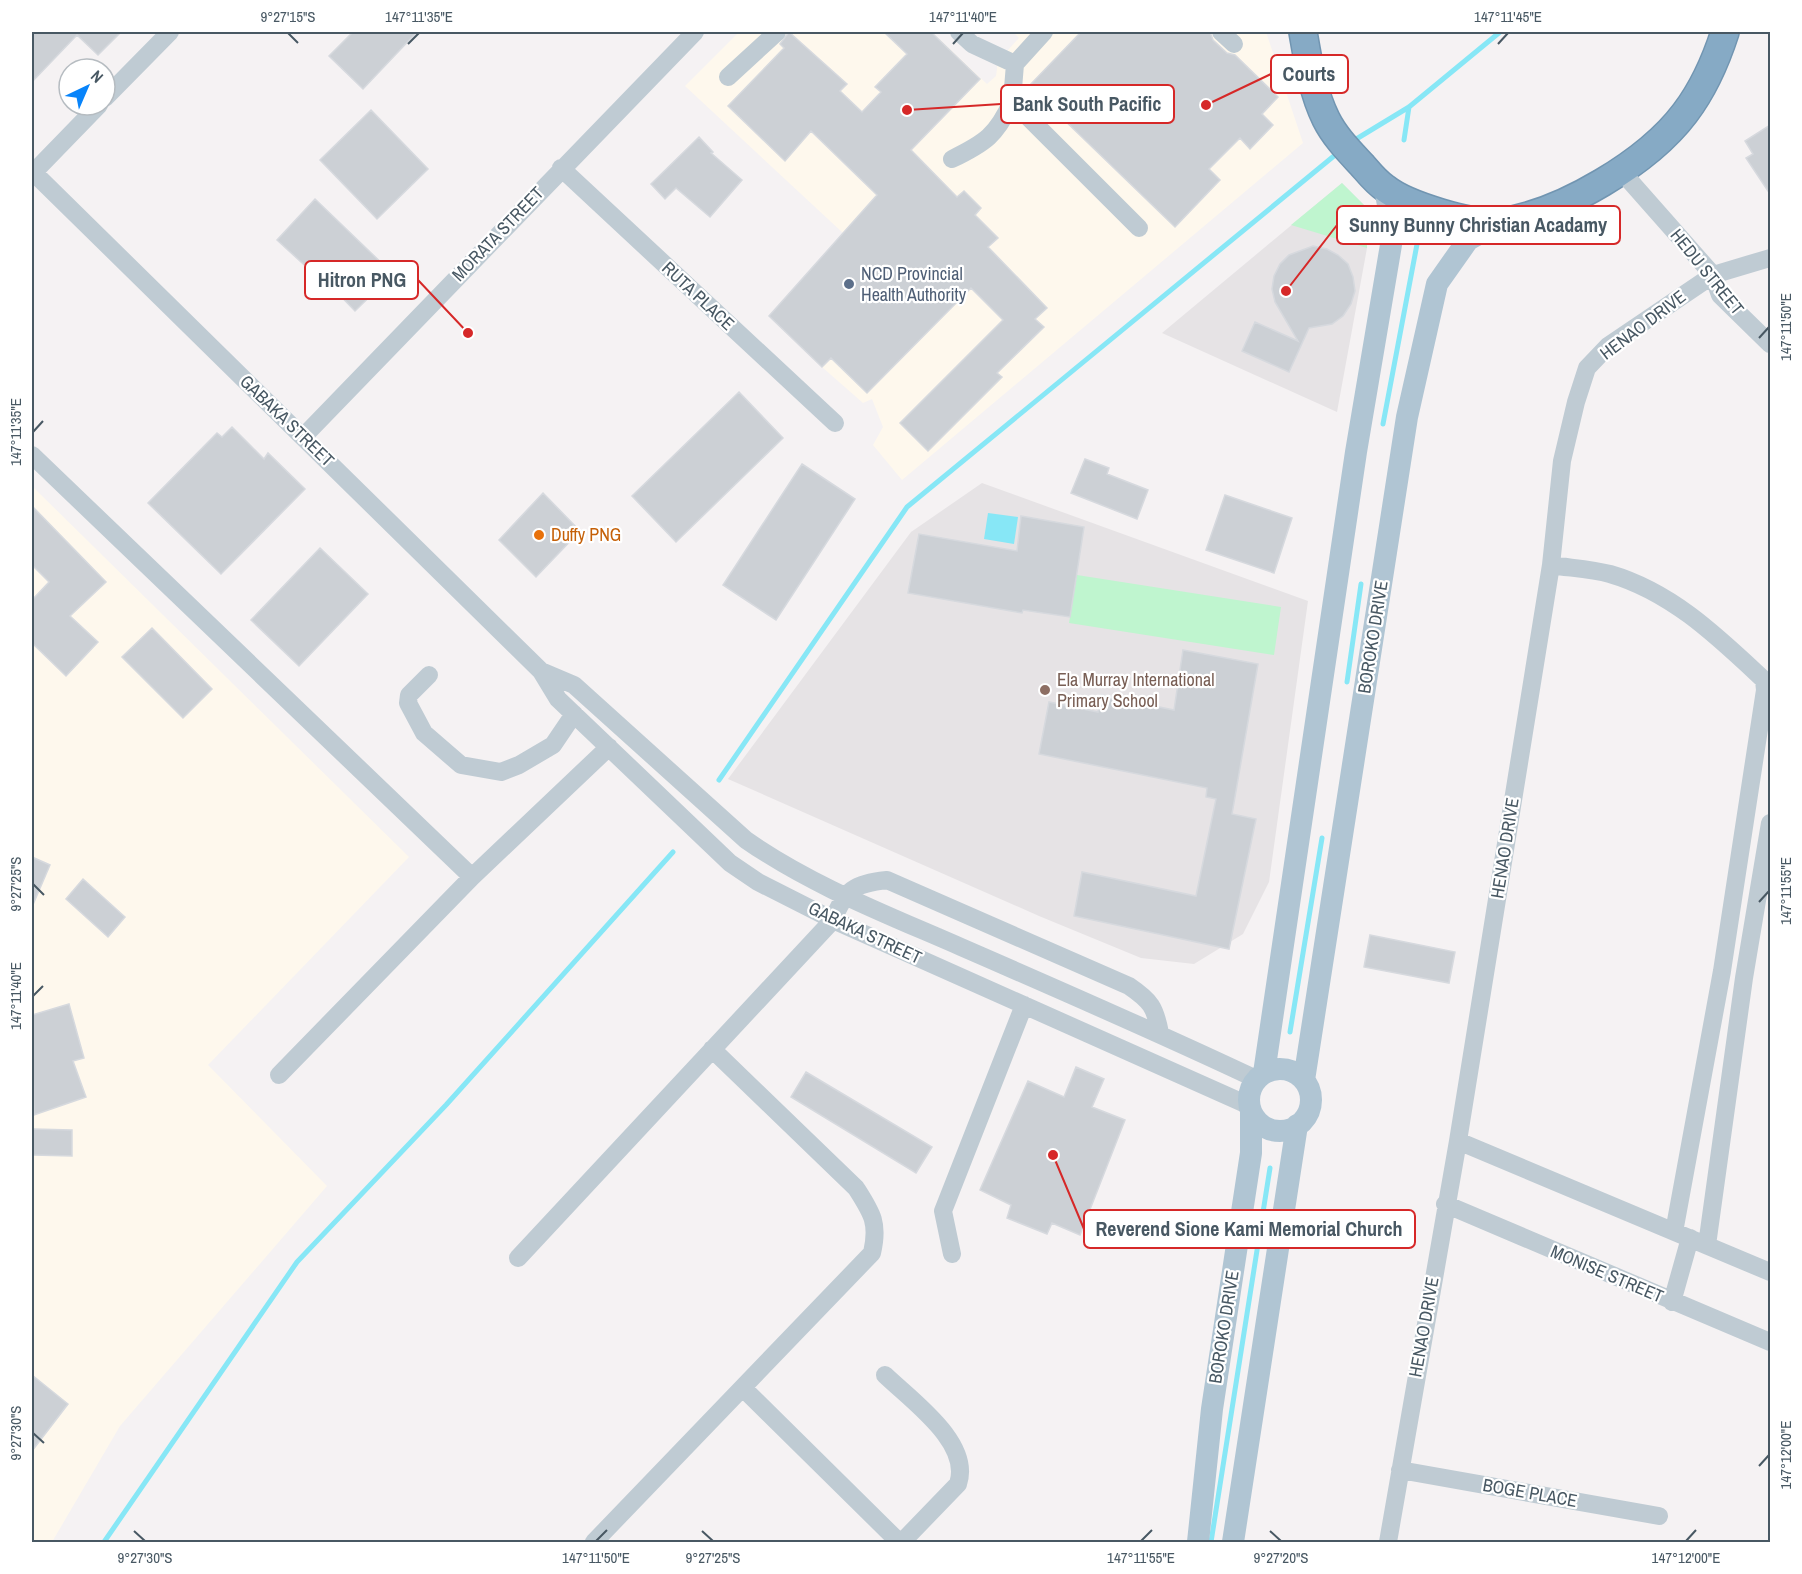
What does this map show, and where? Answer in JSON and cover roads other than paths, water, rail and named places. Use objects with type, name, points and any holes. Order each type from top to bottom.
[{"type":"highway","points":[[1303,32],[1316,94],[1337,138],[1379,183],[1406,200],[1450,216],[1500,222],[1544,209],[1622,172],[1685,113],[1714,66],[1725,32]]},
{"type":"main road","points":[[1260,1076],[1285,1069],[1304,1080],[1311,1099],[1305,1118],[1298,1125],[1275,1130],[1261,1124],[1251,1109],[1250,1092],[1260,1076],[1354,464],[1393,233],[1379,183]]},
{"type":"main road","name":"BOROKO DRIVE","points":[[1304,1080],[1407,417],[1437,284],[1468,240],[1500,222]]},
{"type":"main road","name":"BOROKO DRIVE","points":[[1198,1542],[1212,1409],[1251,1153],[1251,1109]]},
{"type":"main road","points":[[1233,1542],[1298,1125]]},
{"type":"street","points":[[117,86],[170,32]]},
{"type":"street","name":"MORATA STREET","points":[[303,437],[694,32]]},
{"type":"street","points":[[729,77],[777,32]]},
{"type":"street","points":[[959,32],[972,44],[1015,64]]},
{"type":"street","points":[[952,159],[988,140],[1004,119],[1012,101],[1015,64],[1044,32]]},
{"type":"street","points":[[1012,101],[1139,228]]},
{"type":"street","points":[[32,172],[87,117]]},
{"type":"street","name":"RUTA PLACE","points":[[561,168],[835,423]]},
{"type":"street","name":"GABAKA STREET","points":[[32,172],[541,671],[558,699],[730,863],[759,882],[833,920],[1251,1109]]},
{"type":"street","name":"HEDU STREET","points":[[1622,172],[1713,275],[1720,295],[1770,344]]},
{"type":"street","name":"HENAO DRIVE","points":[[1388,1542],[1445,1204],[1458,1141],[1551,565],[1562,460],[1576,402],[1587,368],[1608,346],[1648,316],[1713,275],[1770,259]]},
{"type":"street","points":[[32,455],[472,877]]},
{"type":"street","points":[[1551,565],[1608,573],[1644,586],[1699,620],[1766,686],[1672,1302]]},
{"type":"street","name":"GABAKA STREET","points":[[541,671],[574,685],[746,840],[773,859],[843,896],[1260,1076]]},
{"type":"street","points":[[429,675],[409,695],[408,703],[424,733],[461,765],[501,772],[519,765],[553,745],[574,714]]},
{"type":"street","points":[[279,1075],[472,877],[609,747]]},
{"type":"street","points":[[1707,1245],[1744,978],[1770,823]]},
{"type":"street","points":[[518,1258],[833,920],[843,896],[865,882],[887,880],[1129,986],[1146,998],[1155,1010],[1160,1034]]},
{"type":"street","points":[[952,1254],[943,1211],[1024,1005]]},
{"type":"street","points":[[594,1542],[872,1253],[876,1228],[872,1214],[856,1188],[712,1049]]},
{"type":"street","points":[[1458,1141],[1770,1272]]},
{"type":"street","name":"MONISE STREET","points":[[1445,1204],[1770,1342]]},
{"type":"street","points":[[743,1388],[901,1542],[958,1484],[962,1471],[960,1458],[944,1432],[885,1375]]},
{"type":"street","name":"BOGE PLACE","points":[[1400,1470],[1659,1516]]},
{"type":"water","points":[[988,513],[1018,517],[1014,544],[984,539]]},
{"type":"waterway","points":[[1353,141],[1409,107],[1500,32]]},
{"type":"waterway","points":[[1404,140],[1409,107]]},
{"type":"waterway","points":[[719,780],[907,507],[1340,151]]},
{"type":"waterway","points":[[1383,424],[1418,239]]},
{"type":"waterway","points":[[1347,682],[1361,584]]},
{"type":"waterway","points":[[1290,1032],[1322,838]]},
{"type":"waterway","points":[[104,1542],[297,1262],[446,1105],[673,852]]},
{"type":"waterway","points":[[1211,1542],[1270,1168]]},
{"type":"place","name":"Courts","points":[[1206,105]]},
{"type":"place","name":"Bank South Pacific","points":[[907,110]]},
{"type":"place","name":"NCD Provincial Health Authority","points":[[849,284]]},
{"type":"place","name":"Sunny Bunny Christian Acadamy","points":[[1286,291]]},
{"type":"place","name":"Hitron PNG","points":[[468,333]]},
{"type":"place","name":"Duffy PNG","points":[[539,535]]},
{"type":"place","name":"Ela Murray International Primary School","points":[[1045,690]]},
{"type":"place","name":"Reverend Sione Kami Memorial Church","points":[[1053,1155]]}]
